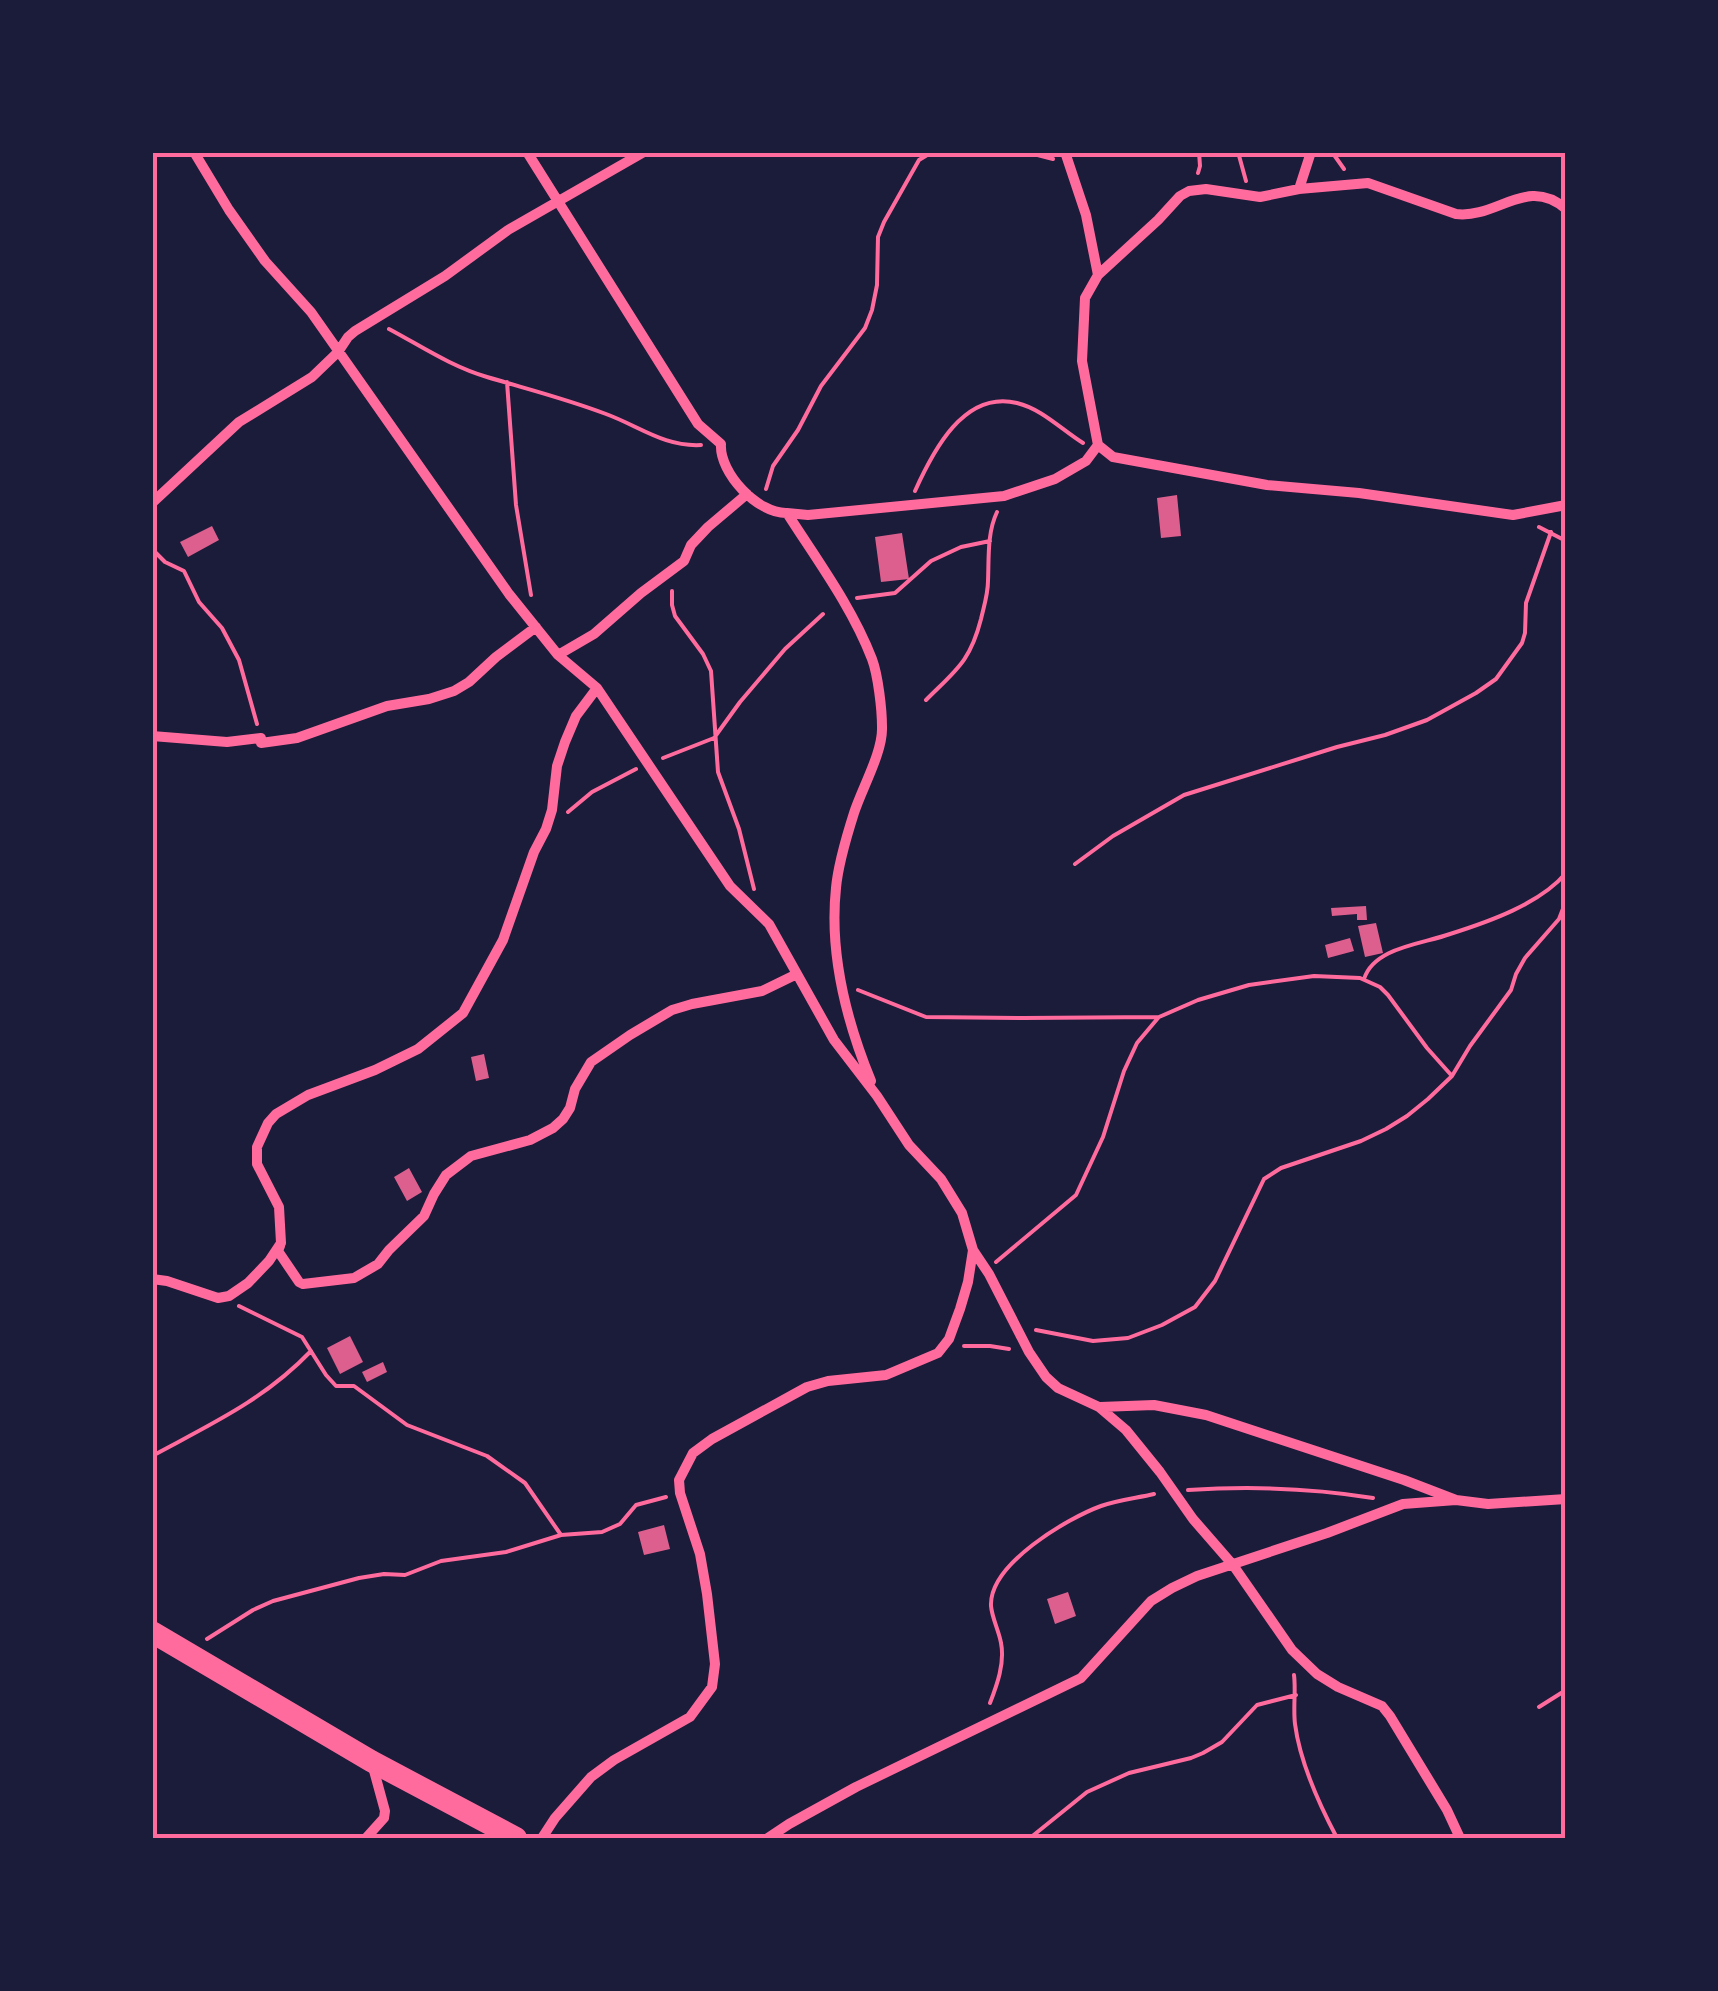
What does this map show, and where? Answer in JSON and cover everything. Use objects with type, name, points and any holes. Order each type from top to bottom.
[{"type":"highway","points":[[152,1632],[371,1761],[516,1838]]},
{"type":"street","points":[[194,152],[264,262],[311,312],[509,594],[558,654],[596,688],[730,886],[769,924],[834,1040],[877,1096],[908,1146],[941,1179],[962,1213],[974,1250],[1046,1377],[1058,1388],[1099,1407],[1126,1430],[1208,1538],[1233,1564],[1292,1650],[1317,1674],[1382,1706],[1438,1794],[1460,1838]]},
{"type":"street","points":[[527,152],[698,424],[721,444],[720,457],[746,494],[782,514],[850,612],[874,662],[882,725],[878,751],[856,806],[836,884],[833,930],[856,1044],[877,1096]]},
{"type":"street","points":[[152,503],[232,428],[298,387],[338,352],[348,337],[374,318],[445,276],[488,242],[644,152]]},
{"type":"street","points":[[1299,189],[1312,152]]},
{"type":"street","points":[[1066,157],[1086,215],[1098,275]]},
{"type":"street","points":[[1097,448],[1082,361],[1086,298],[1098,275],[1180,196],[1190,191],[1217,189],[1260,197],[1368,183],[1468,216],[1535,195],[1546,196],[1566,209]]},
{"type":"street","points":[[782,514],[808,515],[1004,496],[1056,480],[1079,466],[1097,448]]},
{"type":"street","points":[[1097,448],[1113,457],[1267,485],[1513,514],[1566,505]]},
{"type":"street","points":[[558,654],[594,634],[640,592],[684,562],[691,545],[746,494]]},
{"type":"street","points":[[152,736],[227,742],[261,738],[261,743],[297,738],[387,706],[454,690],[469,682],[533,624]]},
{"type":"street","points":[[596,688],[576,716],[556,766],[552,810],[504,940],[463,1013],[418,1049],[308,1095],[268,1122],[256,1147],[257,1164],[279,1208],[278,1251],[295,1276],[304,1284],[354,1278],[378,1264],[424,1216],[446,1175],[471,1156],[542,1135],[563,1119],[591,1062],[672,1010],[762,990],[797,974]]},
{"type":"street","points":[[152,1279],[223,1298],[260,1272],[281,1243]]},
{"type":"street","points":[[542,1838],[591,1778],[614,1760],[690,1717],[712,1687],[716,1664],[708,1594],[680,1493],[679,1480],[693,1453],[807,1387],[886,1375],[938,1353],[950,1339],[974,1250]]},
{"type":"street","points":[[1099,1407],[1154,1404],[1206,1415],[1456,1500]]},
{"type":"street","points":[[768,1838],[856,1787],[1081,1678],[1151,1602],[1172,1588],[1403,1504],[1566,1499]]},
{"type":"street","points":[[366,1838],[385,1812],[371,1761]]},
{"type":"path","points":[[782,514],[768,503],[766,490],[772,466],[798,430],[821,386],[865,328],[877,285],[878,237],[919,160],[932,152]]},
{"type":"path","points":[[1026,152],[1066,157]]},
{"type":"path","points":[[1190,191],[1200,166],[1200,154],[1207,152]]},
{"type":"path","points":[[1238,152],[1247,195]]},
{"type":"path","points":[[374,318],[450,362],[485,377],[610,415],[683,446],[721,444]]},
{"type":"path","points":[[507,382],[516,505],[533,624]]},
{"type":"path","points":[[914,503],[915,490],[944,438],[973,408],[985,403],[1018,403],[1097,448]]},
{"type":"path","points":[[926,700],[966,660],[974,644],[988,594],[992,524],[1004,496]]},
{"type":"path","points":[[1075,864],[1113,836],[1184,795],[1399,730],[1426,720],[1486,686],[1496,679],[1522,642],[1527,623],[1526,603],[1552,532]]},
{"type":"path","points":[[857,598],[895,592],[930,560],[961,547],[990,541]]},
{"type":"path","points":[[152,549],[186,574],[199,602],[235,650],[261,738]]},
{"type":"path","points":[[684,562],[673,583],[672,605],[682,629],[704,654],[711,671],[718,772],[739,829],[754,892]]},
{"type":"path","points":[[546,829],[592,792],[646,764],[714,738],[785,649],[823,614]]},
{"type":"path","points":[[1364,979],[1368,969],[1387,956],[1530,901],[1546,893],[1566,873]]},
{"type":"path","points":[[1015,1326],[1092,1340],[1128,1338],[1194,1307],[1215,1282],[1264,1179],[1281,1168],[1360,1141],[1418,1108],[1452,1076],[1511,990],[1526,958],[1559,919],[1566,901]]},
{"type":"path","points":[[841,983],[926,1017],[1159,1017],[1198,1000],[1268,981],[1314,976],[1364,979],[1388,995],[1452,1076]]},
{"type":"path","points":[[989,1274],[993,1264],[1076,1195],[1103,1137],[1124,1071],[1138,1043],[1159,1017]]},
{"type":"path","points":[[223,1298],[302,1337],[336,1386],[354,1386],[407,1425],[476,1450],[508,1470],[525,1484],[561,1535]]},
{"type":"path","points":[[950,1339],[963,1346],[1029,1352]]},
{"type":"path","points":[[152,1456],[247,1405],[288,1375],[311,1351]]},
{"type":"path","points":[[989,1723],[1002,1645],[991,1606],[992,1593],[1002,1575],[1027,1550],[1076,1516],[1104,1505],[1171,1490],[1222,1488],[1305,1489],[1403,1504]]},
{"type":"path","points":[[186,1652],[273,1601],[359,1578],[405,1575],[441,1562],[506,1552],[561,1535],[610,1530],[636,1505],[680,1493]]},
{"type":"path","points":[[1292,1650],[1295,1724],[1316,1796],[1337,1838]]},
{"type":"path","points":[[1540,1707],[1566,1690]]},
{"type":"path","points":[[1030,1838],[1087,1792],[1129,1773],[1203,1753],[1222,1742],[1257,1705],[1296,1694]]},
{"type":"building","points":[[1177,495],[1181,536],[1161,538],[1157,498]]},
{"type":"building","points":[[212,526],[219,540],[188,557],[180,542]]},
{"type":"building","points":[[902,533],[909,579],[881,582],[875,537]]},
{"type":"building","points":[[1366,906],[1367,920],[1357,920],[1357,914],[1332,916],[1331,908]]},
{"type":"building","points":[[1376,923],[1383,953],[1365,957],[1358,926]]},
{"type":"building","points":[[1350,938],[1354,951],[1328,958],[1325,945]]},
{"type":"building","points":[[484,1054],[489,1078],[476,1081],[471,1057]]},
{"type":"building","points":[[409,1168],[422,1192],[407,1201],[394,1177]]},
{"type":"building","points":[[350,1336],[363,1362],[340,1374],[327,1348]]},
{"type":"building","points":[[383,1362],[387,1372],[367,1382],[362,1372]]},
{"type":"building","points":[[664,1525],[670,1549],[644,1555],[638,1532]]},
{"type":"building","points":[[1068,1592],[1076,1616],[1055,1624],[1047,1599]]}]
